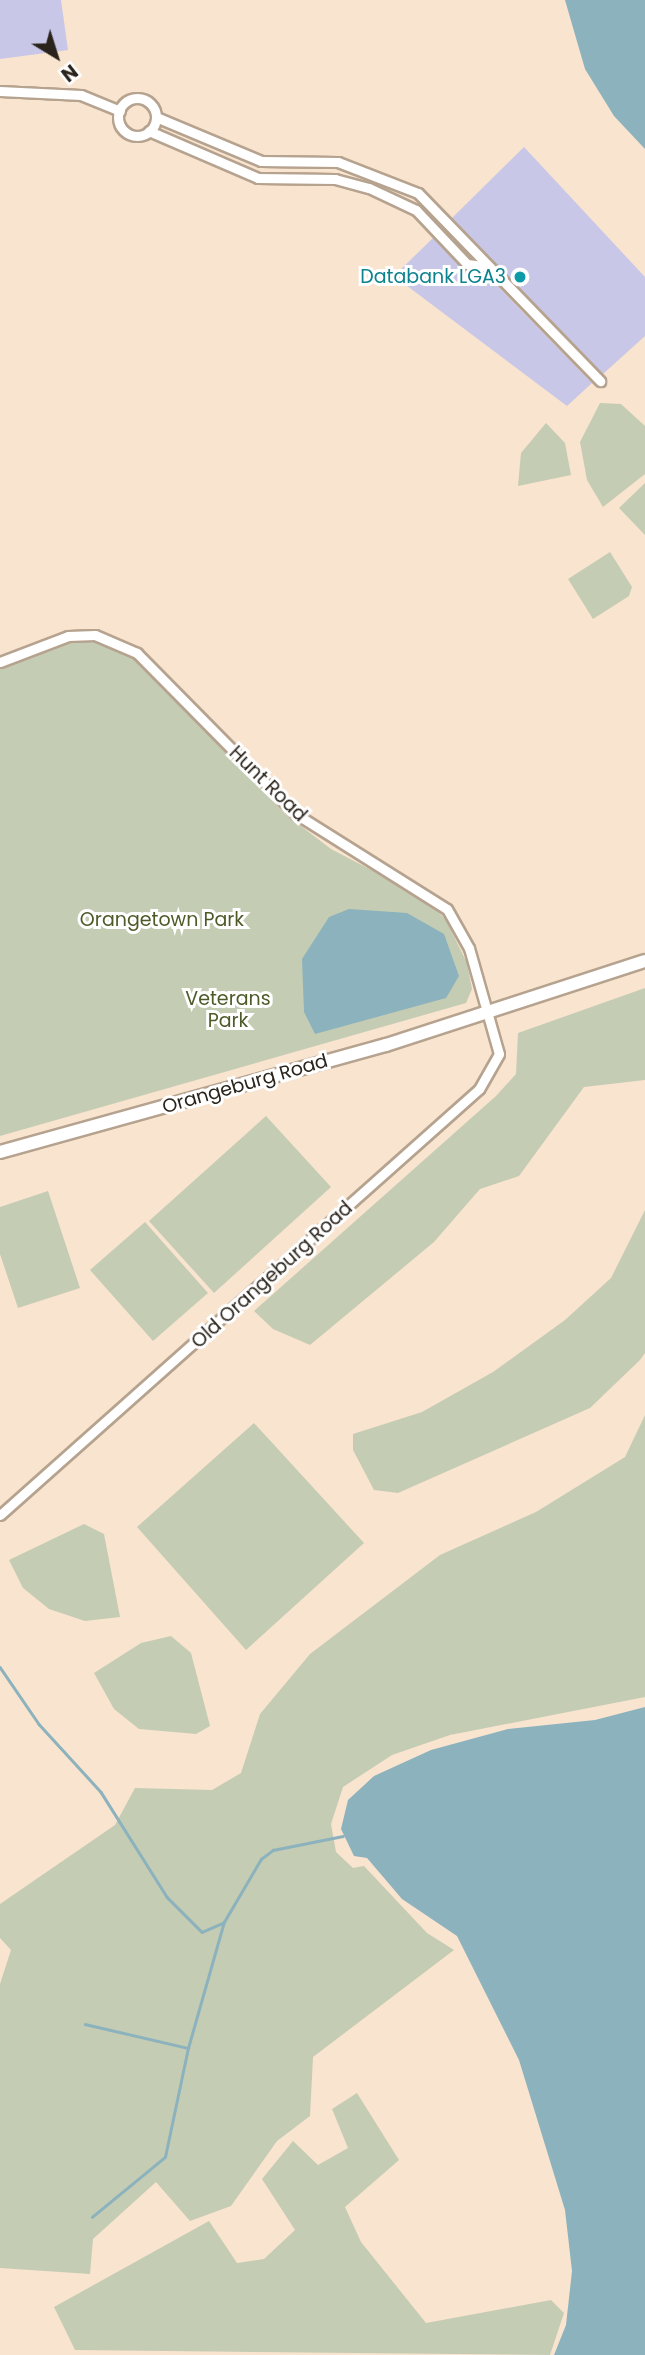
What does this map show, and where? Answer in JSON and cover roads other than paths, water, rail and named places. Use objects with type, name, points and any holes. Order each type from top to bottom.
[{"type":"main road","name":"Orangeburg Road","points":[[0,1152],[489,1012],[645,961]]},
{"type":"street","points":[[0,91],[83,96],[120,111]]},
{"type":"street","points":[[120,111],[130,100],[142,99],[156,117],[205,141],[264,162],[338,162],[372,171],[418,193],[478,251],[483,267],[600,381]]},
{"type":"street","points":[[120,111],[125,132],[149,131],[197,156],[262,179],[335,179],[369,188],[416,210],[467,264],[483,267]]},
{"type":"street","points":[[149,131],[156,117]]},
{"type":"street","points":[[197,156],[205,141]]},
{"type":"street","points":[[262,179],[264,162]]},
{"type":"street","name":"Hunt Road","points":[[0,662],[68,636],[97,636],[137,653],[296,814],[447,909],[466,939],[489,1012]]},
{"type":"street","name":"Old Orangeburg Road","points":[[0,1515],[479,1089],[499,1061],[489,1012]]},
{"type":"water","points":[[565,0],[645,0],[645,149],[614,116],[585,69]]},
{"type":"water","points":[[349,909],[407,913],[444,934],[459,976],[446,998],[315,1034],[304,1012],[302,959],[329,917]]},
{"type":"water","points":[[645,1707],[645,2355],[554,2355],[566,2325],[572,2271],[565,2210],[519,2060],[457,1936],[402,1899],[367,1858],[354,1856],[341,1829],[348,1800],[374,1776],[431,1750],[508,1729],[595,1720]]},
{"type":"waterway","points":[[0,1667],[39,1724],[101,1792],[167,1897],[202,1932],[224,1922],[261,1859],[273,1850],[343,1836]]},
{"type":"waterway","points":[[85,2024],[188,2048],[224,1922]]},
{"type":"waterway","points":[[92,2217],[165,2157],[188,2048]]},
{"type":"place","name":"Databank LGA3","points":[[520,277]]},
{"type":"park label","name":"Orangetown Park","points":[[162,920]]},
{"type":"park label","name":"Veterans Park","points":[[228,1010]]}]
